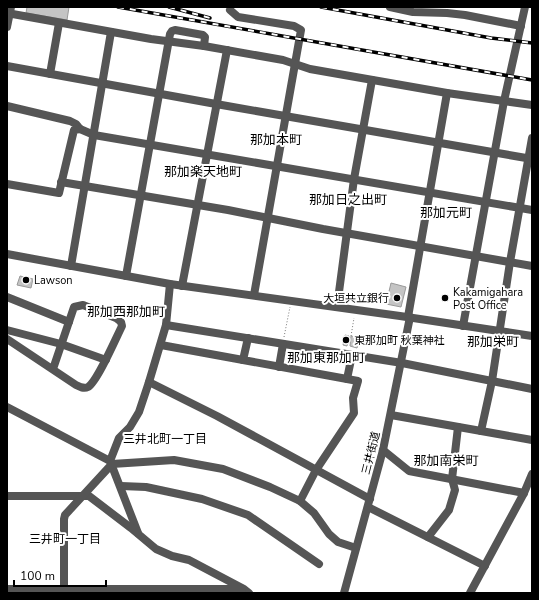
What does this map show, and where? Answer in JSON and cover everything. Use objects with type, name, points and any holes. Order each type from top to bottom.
[{"type":"street","points":[[390,7],[413,12],[465,15],[521,26]]},
{"type":"street","points":[[432,7],[447,13]]},
{"type":"street","points":[[463,326],[504,101],[524,7]]},
{"type":"street","points":[[230,10],[238,17],[294,26],[301,30],[254,295]]},
{"type":"street","points":[[7,27],[9,11],[60,23],[283,60],[310,69],[447,94],[532,105]]},
{"type":"street","points":[[50,74],[60,23]]},
{"type":"street","points":[[126,276],[170,34],[175,30],[203,35],[205,37],[204,46]]},
{"type":"street","points":[[71,266],[111,32]]},
{"type":"street","points":[[182,286],[227,50]]},
{"type":"street","points":[[7,66],[530,159]]},
{"type":"street","points":[[338,307],[354,179],[372,80]]},
{"type":"street","name":"三井街道","points":[[344,593],[384,450],[402,363],[420,246],[447,94]]},
{"type":"street","points":[[7,106],[70,121],[76,124],[80,129],[94,135],[532,210]]},
{"type":"street","points":[[7,184],[59,193],[74,130],[80,129]]},
{"type":"street","points":[[481,431],[492,381],[510,262],[530,159],[532,138]]},
{"type":"street","points":[[61,182],[141,195],[532,266]]},
{"type":"street","points":[[7,254],[182,286],[356,309],[532,336]]},
{"type":"street","points":[[64,591],[65,515],[111,462],[120,438],[130,427],[139,412],[166,325],[170,284]]},
{"type":"street","points":[[7,297],[69,322]]},
{"type":"street","points":[[7,339],[53,369],[81,387],[88,387],[94,381],[106,360],[122,326],[121,322],[116,318],[83,305],[74,307],[53,369]]},
{"type":"street","points":[[166,325],[402,363],[532,389]]},
{"type":"street","points":[[7,330],[61,344],[106,360]]},
{"type":"street","points":[[243,360],[248,338]]},
{"type":"street","points":[[279,366],[283,344]]},
{"type":"street","points":[[161,345],[358,381],[353,398],[354,413],[316,470],[300,501]]},
{"type":"street","points":[[347,379],[352,355]]},
{"type":"street","points":[[149,382],[218,416],[316,470],[428,537],[485,566]]},
{"type":"street","points":[[7,407],[111,462],[174,460],[223,469],[270,487],[300,501],[314,513],[329,534],[338,542],[356,548]]},
{"type":"street","points":[[391,415],[532,440]]},
{"type":"street","points":[[428,537],[449,510],[455,490],[452,479],[458,427]]},
{"type":"street","points":[[384,450],[409,471],[524,493]]},
{"type":"street","points":[[111,462],[139,535]]},
{"type":"street","points":[[470,593],[524,493],[532,474]]},
{"type":"street","points":[[120,486],[146,486],[202,499],[248,516],[319,564]]},
{"type":"street","points":[[7,496],[89,496],[156,549],[172,556],[189,560],[246,591]]},
{"type":"street","points":[[7,589],[64,591],[246,591]]},
{"type":"path","points":[[283,344],[291,300]]},
{"type":"path","points":[[351,336],[356,309]]},
{"type":"building","points":[[27,7],[69,7],[67,20],[26,13]]},
{"type":"building","points":[[20,276],[33,279],[31,288],[17,285]]},
{"type":"building","points":[[391,283],[406,287],[401,307],[386,304]]},
{"type":"building","name":"東那加町 秋葉神社","points":[[345,335],[349,336],[347,346],[343,345]]},
{"type":"building","points":[[351,336],[360,338],[357,348],[350,346]]},
{"type":"railway","points":[[118,7],[532,80]]},
{"type":"railway","points":[[169,7],[210,18]]},
{"type":"railway","points":[[321,7],[491,38],[532,43]]},
{"type":"place","name":"Lawson","points":[[26,280]]},
{"type":"place","name":"大垣共立銀行","points":[[397,298]]},
{"type":"place","name":"Kakamigahara Post Office","points":[[445,298]]},
{"type":"place","name":"東那加町 秋葉神社","points":[[346,340]]},
{"type":"district","name":"那加本町","points":[[276,140]]},
{"type":"district","name":"那加楽天地町","points":[[203,172]]},
{"type":"district","name":"那加日之出町","points":[[348,200]]},
{"type":"district","name":"那加元町","points":[[446,213]]},
{"type":"district","name":"那加西那加町","points":[[126,312]]},
{"type":"district","name":"那加栄町","points":[[493,342]]},
{"type":"district","name":"那加東那加町","points":[[326,358]]},
{"type":"district","name":"三井北町一丁目","points":[[165,439]]},
{"type":"district","name":"那加南栄町","points":[[446,461]]},
{"type":"district","name":"三井町一丁目","points":[[65,539]]}]
